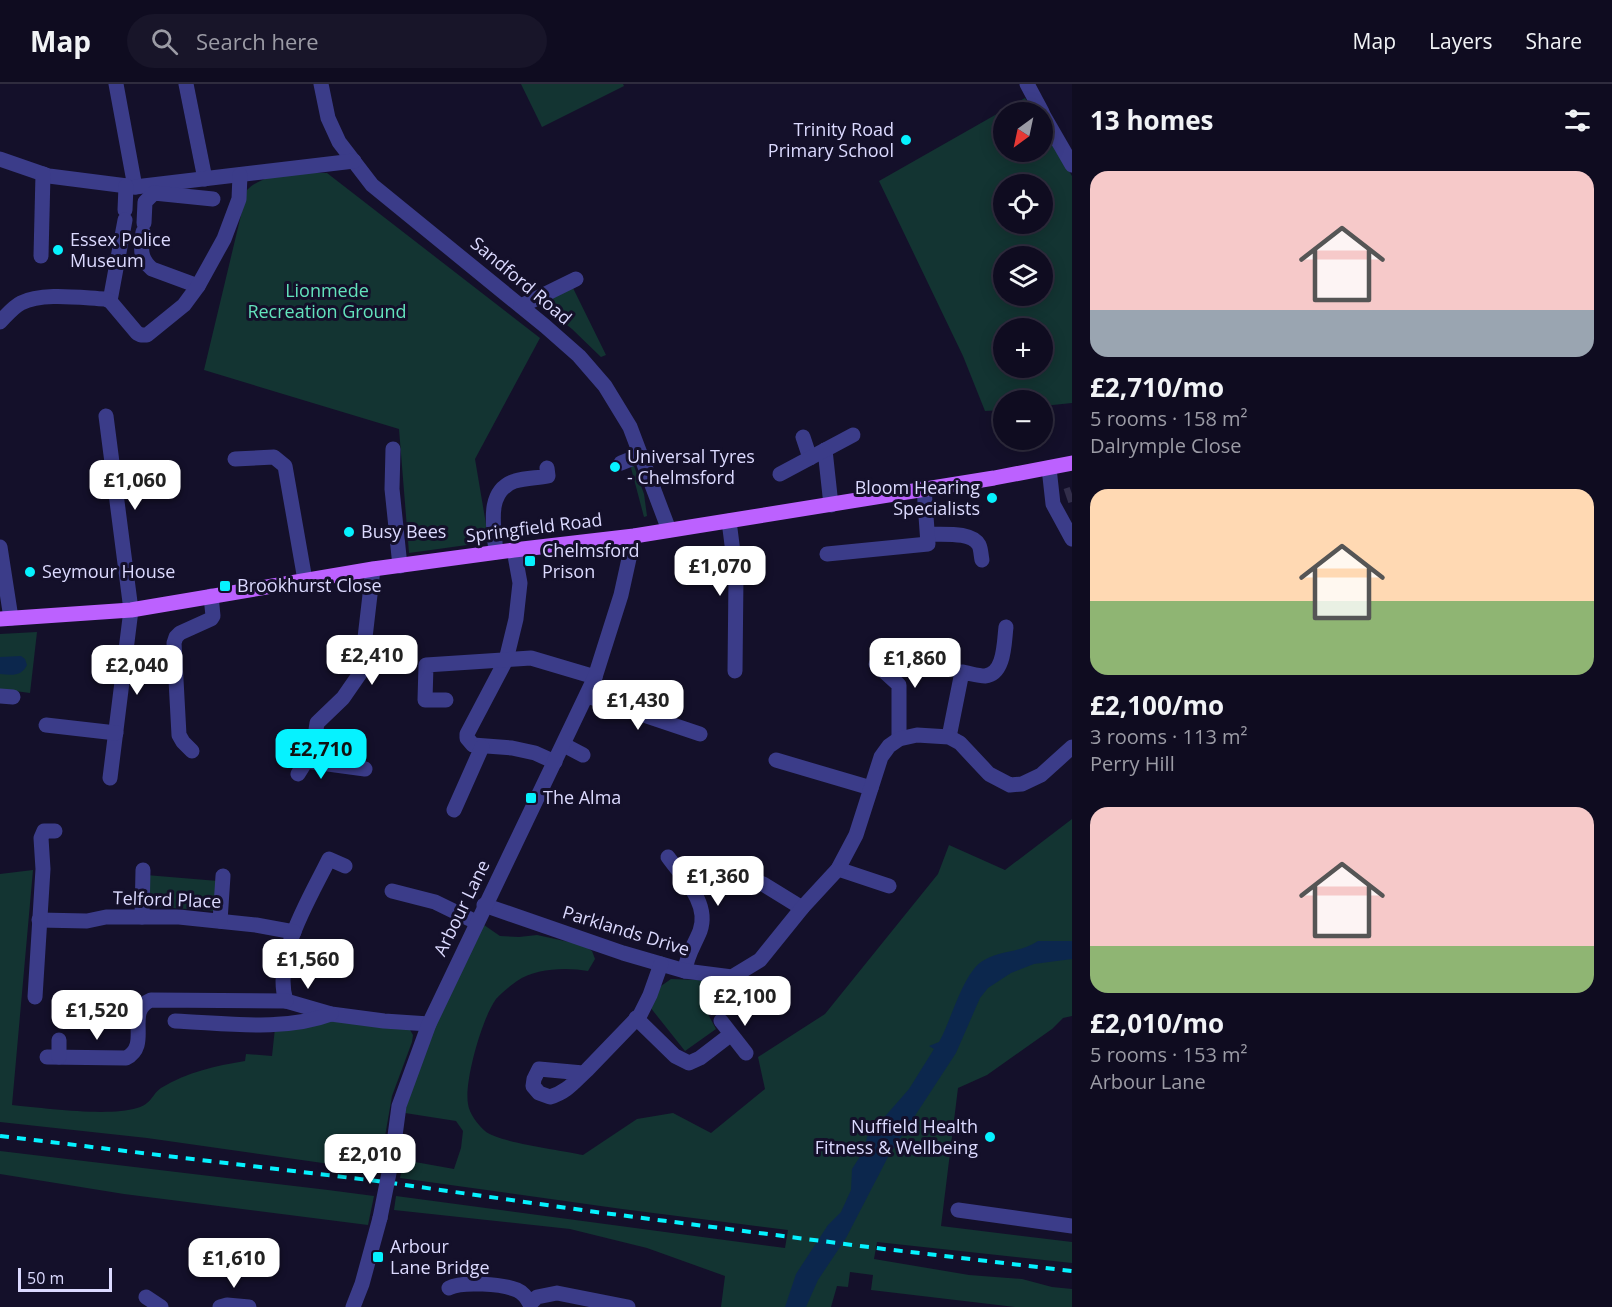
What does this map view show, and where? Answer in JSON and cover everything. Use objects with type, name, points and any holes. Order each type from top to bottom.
[{"type":"main road","name":"Springfield Road","points":[[6,619],[36,612],[65,609],[131,610],[373,569],[634,536],[1072,463]]},
{"type":"street","points":[[110,301],[130,187],[116,84]]},
{"type":"street","points":[[186,84],[205,179]]},
{"type":"street","name":"Sandford Road","points":[[321,84],[328,118],[339,142],[372,185],[579,356],[605,386],[630,427],[669,530]]},
{"type":"street","points":[[1027,84],[1036,102]]},
{"type":"street","points":[[1053,131],[1072,162]]},
{"type":"street","points":[[0,159],[43,174],[130,187],[354,161]]},
{"type":"street","points":[[41,256],[43,174]]},
{"type":"street","points":[[0,322],[18,304],[42,298],[105,299],[110,301],[137,333],[147,335],[184,304],[198,286],[224,238],[239,199],[240,175]]},
{"type":"street","points":[[198,286],[152,269],[146,264],[141,254],[145,202],[154,194],[213,199]]},
{"type":"street","points":[[521,306],[576,279]]},
{"type":"street","points":[[106,416],[131,610],[110,778]]},
{"type":"street","points":[[780,474],[853,435]]},
{"type":"street","points":[[803,437],[810,458]]},
{"type":"street","points":[[393,449],[392,489],[400,566]]},
{"type":"street","points":[[825,450],[831,504]]},
{"type":"street","points":[[621,463],[641,455]]},
{"type":"street","points":[[235,459],[274,457],[285,466],[305,580]]},
{"type":"street","points":[[496,552],[493,518],[495,500],[502,490],[514,482],[548,476],[547,468]]},
{"type":"street","points":[[1049,468],[1053,504],[1072,539]]},
{"type":"street","points":[[1051,486],[1066,496]]},
{"type":"street","points":[[826,554],[928,544],[924,489]]},
{"type":"street","points":[[729,521],[736,576],[735,672]]},
{"type":"street","points":[[928,534],[964,536],[973,540],[980,546],[982,560]]},
{"type":"street","name":"Arbour Lane","points":[[353,1307],[362,1284],[380,1218],[399,1106],[429,1023],[595,677],[621,595],[634,536]]},
{"type":"street","points":[[0,547],[6,619]]},
{"type":"street","points":[[514,550],[520,583],[516,619],[506,660],[467,734],[470,742],[482,747],[512,748],[535,753],[555,762]]},
{"type":"street","points":[[365,769],[340,765],[302,767],[313,750],[317,723],[343,698],[362,672],[373,569]]},
{"type":"street","points":[[192,751],[179,735],[174,643],[180,633],[211,619],[213,616],[211,596]]},
{"type":"street","points":[[949,737],[962,672],[987,676],[996,671],[1001,662],[1006,627]]},
{"type":"street","points":[[446,700],[425,700],[426,665],[531,658],[595,677]]},
{"type":"street","points":[[876,664],[899,685],[899,739],[916,735],[949,737],[960,743],[989,774],[1010,785],[1032,781],[1072,747]]},
{"type":"street","points":[[587,696],[700,734]]},
{"type":"street","points":[[46,725],[116,733]]},
{"type":"street","name":"Parklands Drive","points":[[484,905],[569,927],[623,954],[685,971],[732,977],[760,960],[802,908],[838,869],[856,835],[881,757],[889,746],[899,739]]},
{"type":"street","points":[[564,745],[583,755]]},
{"type":"street","points":[[454,810],[482,747]]},
{"type":"street","points":[[776,760],[871,788]]},
{"type":"street","points":[[34,997],[43,869],[41,838],[44,831],[55,831]]},
{"type":"street","points":[[668,857],[701,904],[704,920],[702,935],[687,956],[685,971]]},
{"type":"street","points":[[286,1001],[284,994],[285,963],[294,932],[329,859],[345,866]]},
{"type":"street","points":[[719,867],[764,884],[802,908]]},
{"type":"street","points":[[838,869],[889,886]]},
{"type":"street","points":[[142,917],[143,870]]},
{"type":"street","points":[[220,921],[223,876]]},
{"type":"street","points":[[392,891],[435,902],[476,922]]},
{"type":"street","name":"Telford Place","points":[[39,920],[87,921],[106,917],[179,916],[294,932]]},
{"type":"street","points":[[583,1073],[636,1018],[650,995],[661,964]]},
{"type":"street","points":[[59,1040],[53,1057],[126,1058],[134,1054],[138,1047],[140,1009],[151,1000],[286,1001],[331,1014],[384,1021],[429,1023]]},
{"type":"street","points":[[237,1001],[237,1023]]},
{"type":"street","points":[[175,1020],[286,1024],[305,1022],[331,1014]]},
{"type":"street","points":[[636,1018],[675,1056],[689,1063],[700,1058],[730,1035]]},
{"type":"street","points":[[721,1021],[746,1053]]},
{"type":"street","points":[[958,1210],[1072,1226]]},
{"type":"street","points":[[449,1288],[462,1283],[511,1288],[526,1296],[530,1306]]},
{"type":"street","points":[[530,1306],[537,1297],[557,1293],[628,1307]]},
{"type":"street","points":[[146,1297],[161,1307]]},
{"type":"street","points":[[220,1307],[242,1305],[249,1307]]},
{"type":"green space","points":[[521,84],[623,84],[624,86],[542,127]]},
{"type":"green space","points":[[993,116],[993,162],[1053,162],[1053,144],[1072,176],[1072,403],[1053,405],[1053,390],[993,390],[993,411],[985,411],[963,356],[879,181]]},
{"type":"green space","name":"Lionmede Recreation Ground","points":[[292,173],[327,173],[540,338],[475,459],[489,542],[409,553],[399,429],[204,370],[247,190],[262,180]]},
{"type":"green space","points":[[573,288],[606,355],[601,357],[572,329],[540,304]]},
{"type":"green space","points":[[630,464],[634,466],[644,494],[647,516],[644,517]]},
{"type":"green space","points":[[37,632],[30,693],[0,689],[0,634]]},
{"type":"green space","points":[[1072,819],[1072,1016],[1063,1018],[1052,1029],[987,1075],[958,1088],[941,1226],[1072,1242],[1072,1263],[877,1242],[874,1259],[969,1275],[1022,1279],[1052,1287],[1072,1289],[1072,1307],[1015,1307],[871,1290],[873,1275],[850,1272],[848,1287],[837,1286],[831,1307],[721,1307],[725,1276],[647,1248],[570,1229],[394,1210],[396,1196],[785,1248],[788,1230],[400,1178],[404,1160],[454,1169],[461,1148],[463,1131],[456,1121],[405,1113],[434,1029],[484,925],[500,936],[537,935],[583,945],[592,951],[595,959],[588,971],[571,969],[533,973],[517,981],[496,999],[480,1035],[471,1066],[467,1094],[470,1111],[485,1131],[517,1143],[583,1155],[637,1119],[673,1113],[711,1133],[765,1089],[758,1057],[825,1014],[938,874],[949,845],[1005,870]]},
{"type":"green space","points":[[33,870],[12,1105],[76,1111],[125,1111],[142,1106],[161,1088],[191,1074],[245,1061],[246,1054],[272,1056],[275,1028],[337,1020],[409,1028],[413,1035],[412,1042],[392,1096],[379,1171],[147,1138],[0,1122],[0,874]]},
{"type":"green space","points":[[146,875],[218,881],[216,911],[144,906]]},
{"type":"green space","points":[[671,979],[723,981],[725,996],[708,1014],[716,1029],[685,1051],[650,1007],[661,986]]},
{"type":"green space","points":[[0,1151],[374,1196],[368,1225],[124,1194],[0,1174]]},
{"type":"water","points":[[21,656],[27,665],[22,672],[0,674],[0,657]]},
{"type":"water","points":[[1038,941],[1072,941],[1072,959],[1034,964],[1011,973],[988,988],[980,998],[956,1053],[888,1157],[846,1238],[818,1280],[806,1307],[785,1307],[796,1274],[828,1225],[841,1212],[851,1190],[852,1169],[864,1150],[867,1137],[909,1089],[934,1049],[929,1046],[939,1042],[968,977],[981,962],[988,958],[1024,948]]},
{"type":"tunnel","points":[[1066,496],[1072,494]]},
{"type":"railway","points":[[0,1136],[377,1181],[596,1212],[1072,1271]]},
{"type":"place","name":"Trinity Road Primary School","points":[[906,140]]},
{"type":"place","name":"Essex Police Museum","points":[[58,250]]},
{"type":"place","name":"Universal Tyres - Chelmsford","points":[[615,467]]},
{"type":"place","name":"Bloom Hearing Specialists","points":[[992,498]]},
{"type":"place","name":"Busy Bees","points":[[349,532]]},
{"type":"place","name":"Chelmsford Prison","points":[[530,561]]},
{"type":"place","name":"Seymour House","points":[[30,572]]},
{"type":"place","name":"Brookhurst Close","points":[[225,586]]},
{"type":"place","name":"The Alma","points":[[531,798]]},
{"type":"place","name":"Nuffield Health Fitness & Wellbeing","points":[[990,1137]]},
{"type":"place","name":"Arbour Lane Bridge","points":[[378,1257]]}]
